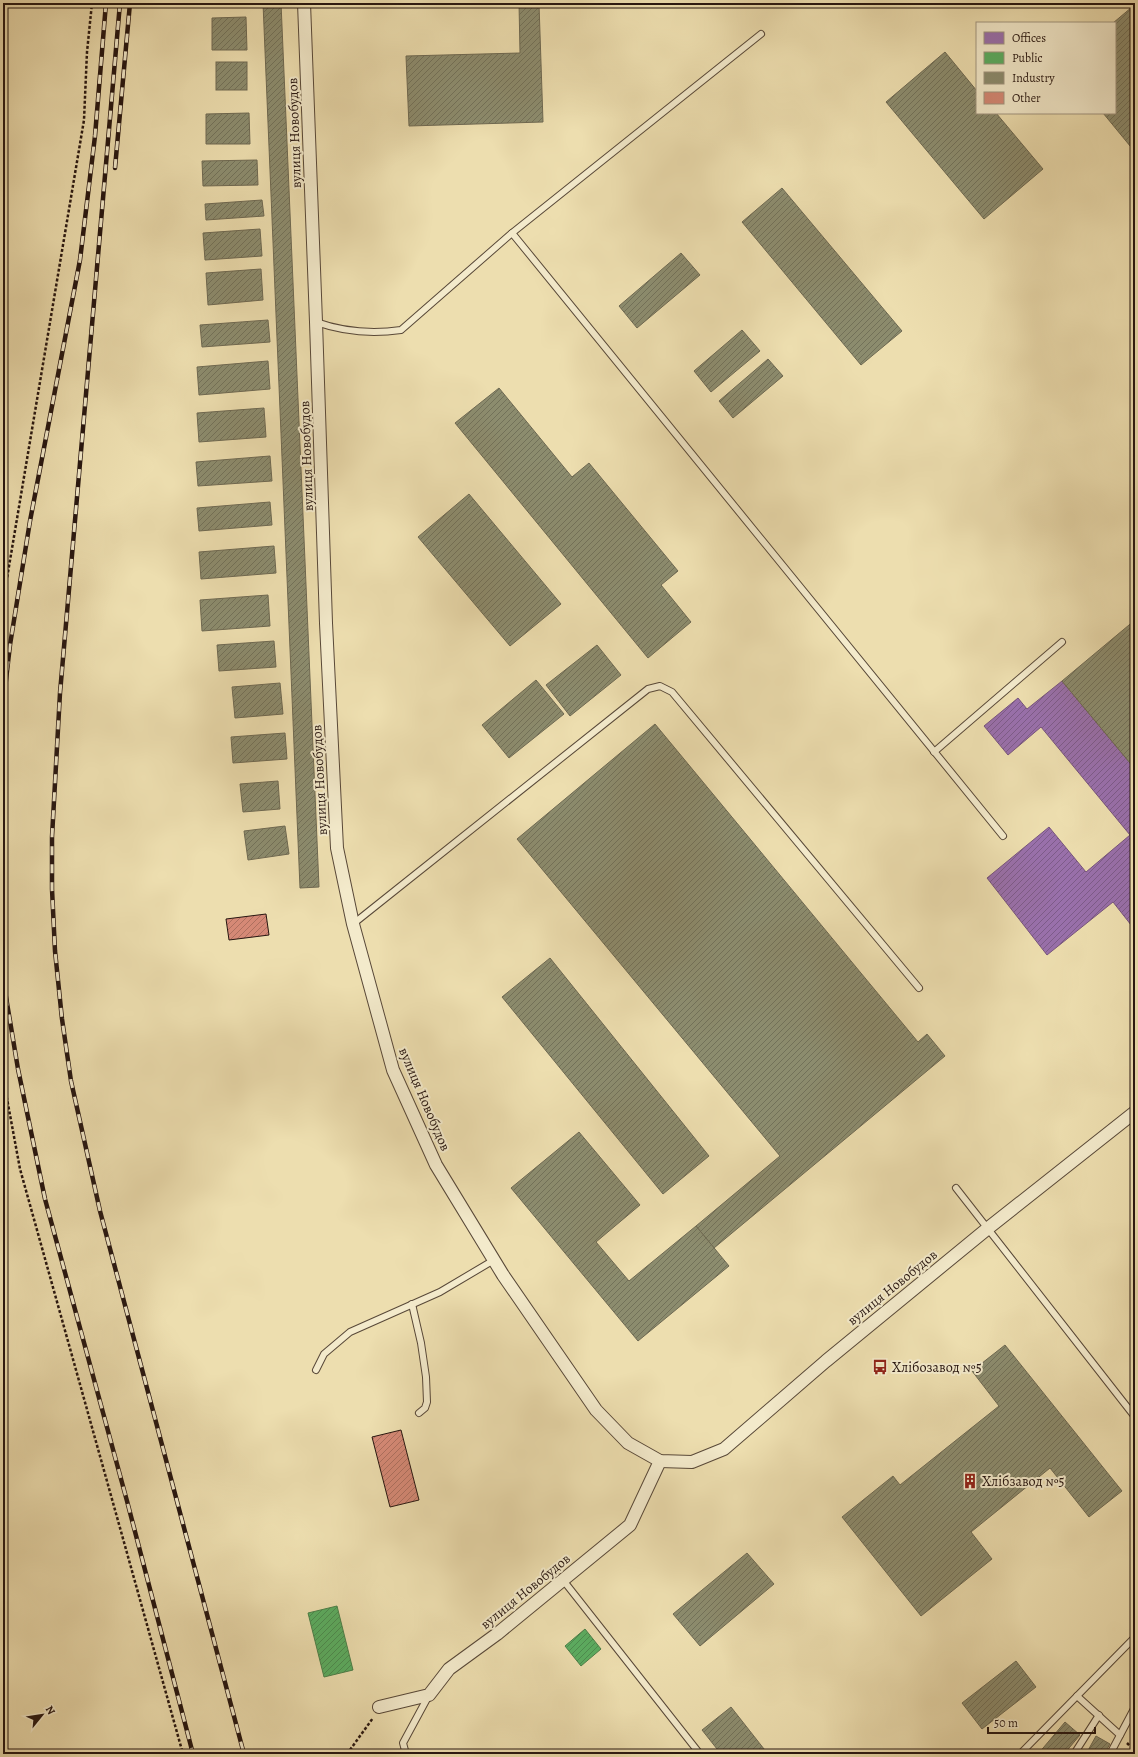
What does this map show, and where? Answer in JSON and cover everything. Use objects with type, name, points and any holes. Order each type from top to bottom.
[{"type":"street","name":"вулиця Новобудов","points":[[304,3],[326,623],[337,848],[353,924],[393,1070],[436,1165],[494,1260],[596,1410],[628,1443],[660,1461],[692,1462],[724,1449],[826,1361],[987,1229],[1135,1112]]},
{"type":"street","name":"вулиця Новобудов","points":[[429,1695],[448,1669],[497,1634],[630,1525],[660,1461]]},
{"type":"street","points":[[379,1707],[429,1695]]},
{"type":"lane","points":[[316,322],[335,329],[380,333],[401,330],[512,233],[761,34]]},
{"type":"lane","points":[[512,233],[1003,836]]},
{"type":"lane","points":[[934,752],[1062,642]]},
{"type":"lane","points":[[353,924],[648,689],[660,686],[672,692],[919,988]]},
{"type":"lane","points":[[956,1188],[1135,1416]]},
{"type":"lane","points":[[316,1370],[324,1354],[350,1332],[440,1292],[494,1260]]},
{"type":"lane","points":[[412,1304],[421,1344],[426,1377],[427,1402],[425,1408],[419,1413]]},
{"type":"lane","points":[[563,1580],[700,1754]]},
{"type":"lane","points":[[1020,1754],[1135,1637]]},
{"type":"lane","points":[[406,1754],[403,1743],[429,1695]]},
{"type":"lane","points":[[1077,1696],[1120,1735]]},
{"type":"lane","points":[[1110,1754],[1135,1707]]},
{"type":"lane","points":[[1074,1754],[1098,1716]]},
{"type":"path","points":[[3,602],[84,120],[87,52],[92,3]]},
{"type":"path","points":[[3,1077],[20,1169],[183,1754]]},
{"type":"path","points":[[347,1754],[369,1725],[379,1707]]},
{"type":"building: Offices","points":[[1062,681],[1135,769],[1135,930],[1113,902],[1047,955],[987,878],[1049,827],[1086,872],[1130,835],[1041,727],[1008,755],[984,726],[1018,698],[1027,709]]},
{"type":"building: Public","points":[[337,1606],[353,1670],[324,1677],[308,1613]]},
{"type":"building: Public","points":[[585,1629],[601,1649],[581,1666],[565,1646]]},
{"type":"building: Industry","points":[[263,3],[281,3],[319,887],[300,888]]},
{"type":"building: Industry","points":[[519,3],[573,3],[539,4],[543,122],[409,126],[406,56],[520,53]]},
{"type":"building: Industry","points":[[1132,7],[1135,10],[1135,152],[1104,114],[1116,114],[1116,22],[1114,22]]},
{"type":"building: Industry","points":[[246,17],[247,50],[212,50],[212,18]]},
{"type":"building: Industry","points":[[945,52],[976,90],[976,114],[997,114],[1043,169],[984,219],[886,102]]},
{"type":"building: Industry","points":[[216,62],[247,62],[247,90],[216,90]]},
{"type":"building: Industry","points":[[249,113],[250,144],[206,144],[206,114]]},
{"type":"building: Industry","points":[[257,160],[258,185],[203,186],[202,161]]},
{"type":"building: Industry","points":[[782,188],[902,331],[861,365],[742,222]]},
{"type":"building: Industry","points":[[262,200],[264,216],[206,220],[205,204]]},
{"type":"building: Industry","points":[[260,229],[262,256],[205,260],[203,233]]},
{"type":"building: Industry","points":[[681,253],[700,275],[637,328],[619,306]]},
{"type":"building: Industry","points":[[261,269],[263,300],[208,305],[206,273]]},
{"type":"building: Industry","points":[[268,320],[270,342],[202,347],[200,325]]},
{"type":"building: Industry","points":[[742,330],[760,351],[711,392],[694,371]]},
{"type":"building: Industry","points":[[768,359],[783,376],[733,418],[719,401]]},
{"type":"building: Industry","points":[[268,361],[270,389],[199,395],[197,367]]},
{"type":"building: Industry","points":[[499,388],[572,477],[589,463],[678,571],[661,585],[691,622],[648,658],[455,423]]},
{"type":"building: Industry","points":[[264,408],[266,437],[199,442],[197,413]]},
{"type":"building: Industry","points":[[270,456],[272,481],[198,486],[196,462]]},
{"type":"building: Industry","points":[[469,494],[561,604],[510,646],[418,537]]},
{"type":"building: Industry","points":[[270,502],[272,525],[199,531],[197,508]]},
{"type":"building: Industry","points":[[274,546],[276,573],[201,579],[199,552]]},
{"type":"building: Industry","points":[[268,595],[270,626],[202,631],[200,600]]},
{"type":"building: Industry","points":[[1135,620],[1135,769],[1062,681]]},
{"type":"building: Industry","points":[[274,641],[276,667],[219,671],[217,645]]},
{"type":"building: Industry","points":[[597,645],[621,675],[570,716],[546,685]]},
{"type":"building: Industry","points":[[536,680],[564,714],[509,758],[482,725]]},
{"type":"building: Industry","points":[[280,683],[283,714],[235,718],[232,687]]},
{"type":"building: Industry","points":[[655,724],[918,1042],[927,1034],[945,1056],[714,1248],[696,1226],[780,1156],[517,839]]},
{"type":"building: Industry","points":[[285,733],[287,759],[233,763],[231,737]]},
{"type":"building: Industry","points":[[278,781],[280,809],[243,812],[240,784]]},
{"type":"building: Industry","points":[[285,826],[289,854],[248,860],[244,831]]},
{"type":"building: Industry","points":[[550,958],[709,1156],[663,1194],[502,997]]},
{"type":"building: Industry","points":[[579,1132],[640,1205],[596,1242],[629,1281],[696,1226],[729,1266],[638,1341],[511,1188]]},
{"type":"building: Industry","name":"Хлібзавод №5","points":[[1005,1345],[1122,1491],[1089,1517],[1050,1468],[971,1532],[992,1559],[921,1616],[842,1517],[893,1476],[900,1485],[999,1406],[972,1371]]},
{"type":"building: Industry","points":[[747,1553],[774,1584],[700,1646],[673,1614]]},
{"type":"building: Industry","points":[[1016,1661],[1036,1687],[982,1729],[962,1703]]},
{"type":"building: Industry","points":[[731,1707],[768,1754],[721,1754],[702,1730]]},
{"type":"building: Industry","points":[[1065,1722],[1080,1735],[1064,1754],[1038,1754]]},
{"type":"building: Industry","points":[[1096,1736],[1110,1744],[1104,1754],[1086,1754]]},
{"type":"building: Other","points":[[266,914],[269,935],[229,940],[226,919]]},
{"type":"building: Other","points":[[401,1430],[419,1500],[390,1507],[372,1437]]},
{"type":"railway","points":[[3,706],[10,645],[30,521],[80,260],[95,136],[106,3]]},
{"type":"railway","points":[[120,3],[60,693],[52,837],[52,889],[55,951],[62,1019],[71,1081],[100,1211],[244,1754]]},
{"type":"railway","points":[[115,168],[130,3]]},
{"type":"railway","points":[[3,979],[18,1069],[45,1199],[127,1501],[193,1754]]},
{"type":"place","name":"Хлібозавод №5","points":[[880,1367]]},
{"type":"place","name":"Хлібзавод №5","points":[[970,1481]]}]
